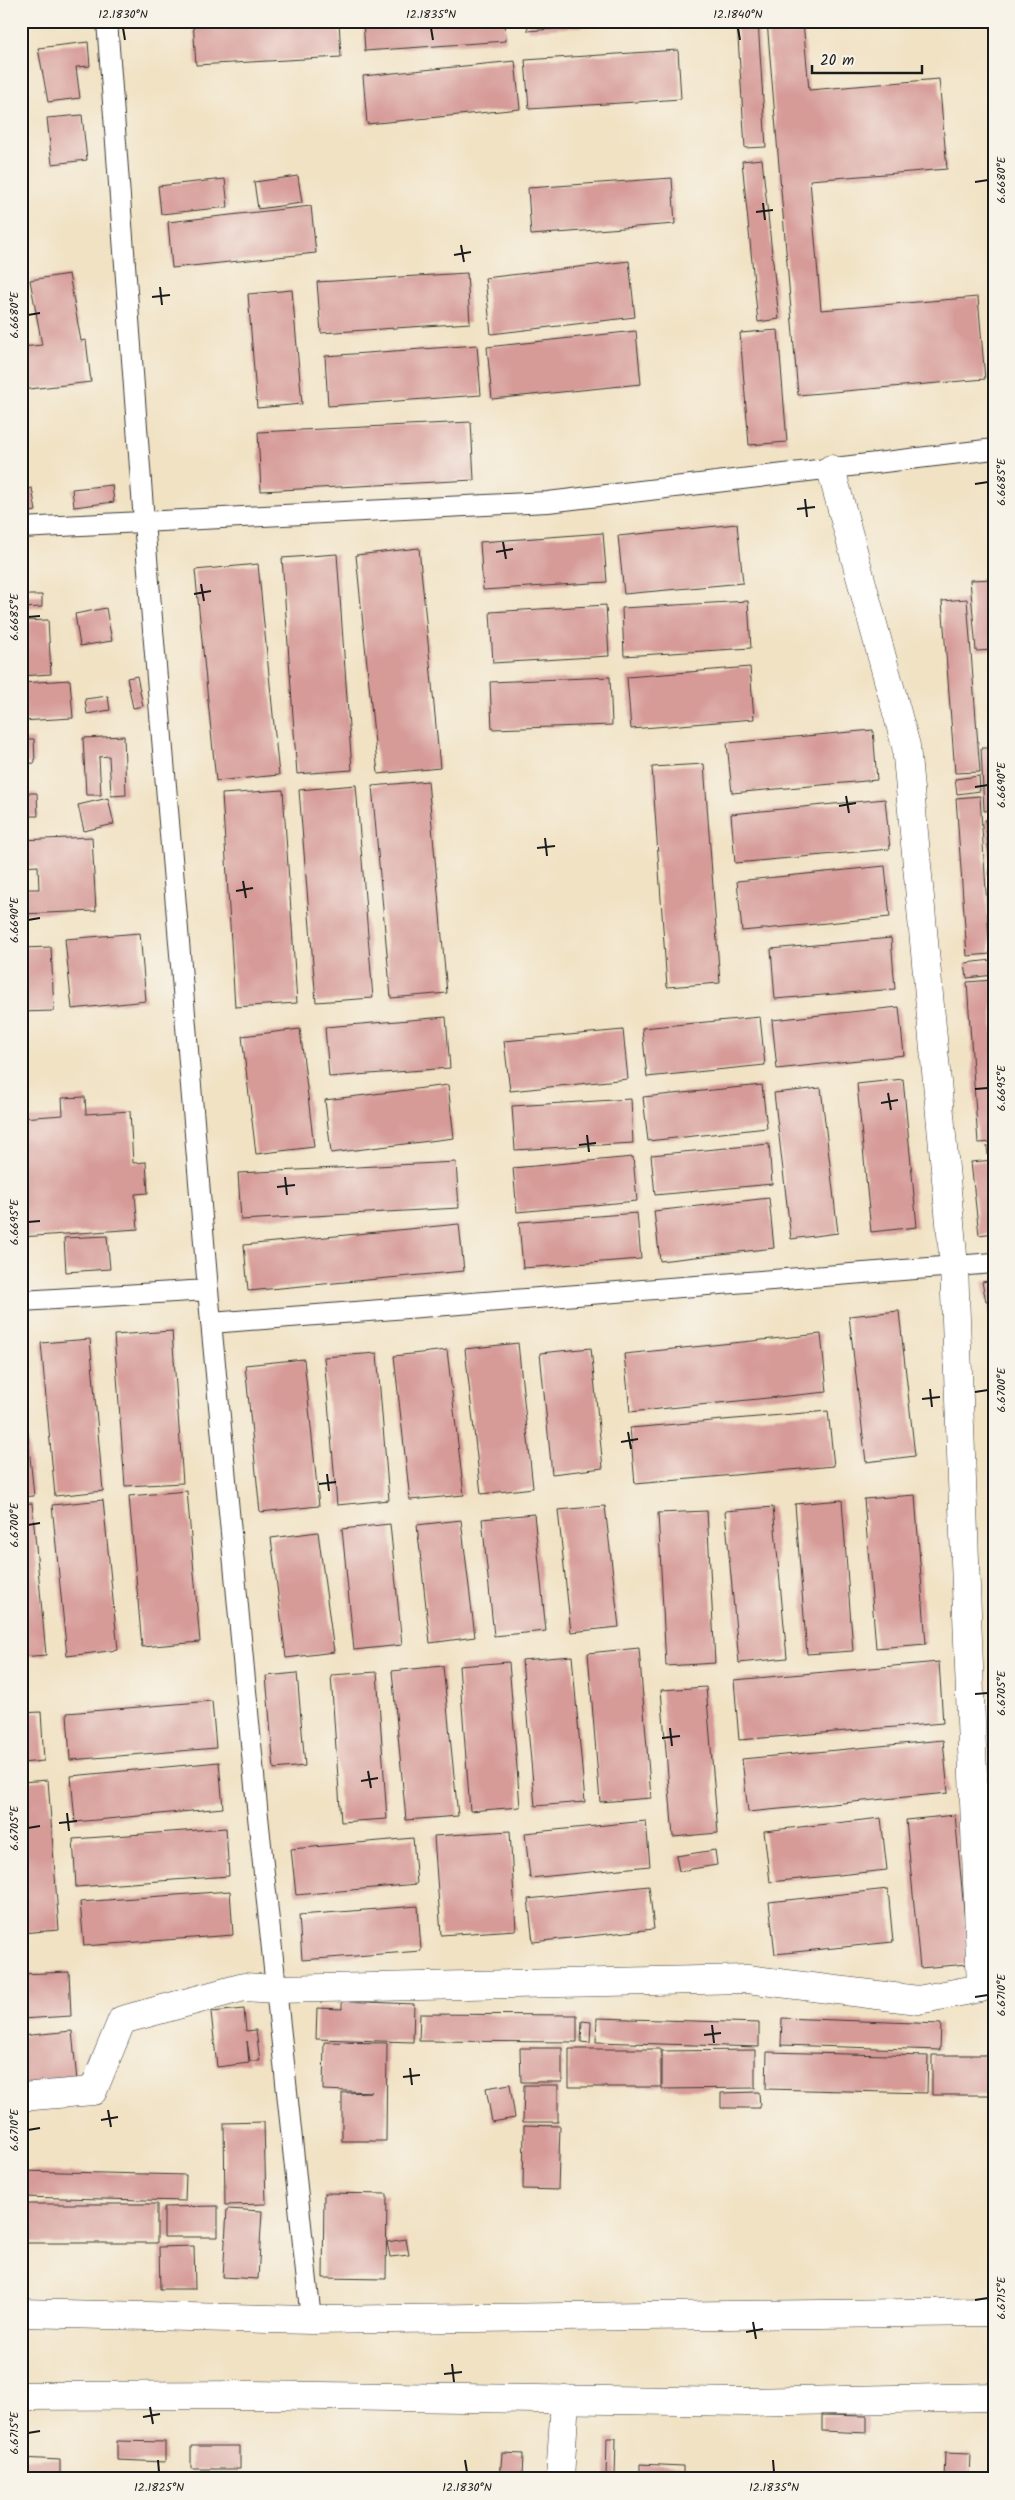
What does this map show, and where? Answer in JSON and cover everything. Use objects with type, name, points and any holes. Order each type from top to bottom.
[{"type":"street","points":[[21,2097],[93,2091],[122,2020],[244,1987],[276,1989],[747,1979],[918,2000],[981,1988],[954,1266],[906,746],[831,469]]},
{"type":"street","points":[[21,2313],[311,2320],[994,2312]]},
{"type":"street","points":[[21,2396],[252,2395],[747,2402],[994,2397]]},
{"type":"street","points":[[560,2479],[565,2399]]},
{"type":"lane","points":[[107,21],[144,522],[208,1290],[276,1989],[311,2320]]},
{"type":"lane","points":[[21,528],[548,502],[994,449]]},
{"type":"lane","points":[[211,1323],[994,1263]]},
{"type":"lane","points":[[21,1301],[208,1290]]},
{"type":"building","points":[[193,21],[339,21],[341,57],[196,65]]},
{"type":"building","points":[[363,21],[505,21],[506,41],[365,51]]},
{"type":"building","points":[[527,21],[623,21],[623,23],[528,31]]},
{"type":"building","points":[[737,21],[758,21],[766,147],[745,148]]},
{"type":"building","points":[[767,21],[803,21],[809,90],[939,79],[947,169],[810,180],[821,310],[978,297],[985,379],[798,395]]},
{"type":"building","points":[[88,42],[90,66],[76,67],[80,98],[48,102],[38,48]]},
{"type":"building","points":[[678,50],[681,99],[529,109],[525,60]]},
{"type":"building","points":[[515,61],[520,109],[367,124],[363,76]]},
{"type":"building","points":[[82,115],[87,160],[52,164],[47,118]]},
{"type":"building","points":[[762,159],[779,319],[758,322],[742,161]]},
{"type":"building","points":[[298,176],[302,203],[258,209],[254,182]]},
{"type":"building","points":[[672,178],[675,224],[531,235],[528,188]]},
{"type":"building","points":[[225,179],[228,207],[161,214],[158,186]]},
{"type":"building","points":[[311,206],[316,253],[172,268],[168,222]]},
{"type":"building","points":[[629,261],[635,317],[491,334],[485,278]]},
{"type":"building","points":[[467,273],[470,323],[321,333],[317,282]]},
{"type":"building","points":[[69,274],[81,341],[86,340],[91,382],[21,390],[21,347],[42,345],[30,280]]},
{"type":"building","points":[[292,290],[302,404],[257,408],[248,294]]},
{"type":"building","points":[[778,330],[787,442],[749,445],[740,333]]},
{"type":"building","points":[[636,331],[641,384],[492,399],[487,347]]},
{"type":"building","points":[[477,345],[481,395],[328,406],[325,356]]},
{"type":"building","points":[[471,422],[474,480],[261,491],[258,432]]},
{"type":"building","points":[[112,485],[114,502],[74,507],[72,489]]},
{"type":"building","points":[[32,488],[36,511],[21,514],[21,490]]},
{"type":"building","points":[[737,524],[743,583],[624,594],[618,536]]},
{"type":"building","points":[[603,533],[607,582],[483,590],[480,542]]},
{"type":"building","points":[[419,548],[440,768],[378,774],[356,555]]},
{"type":"building","points":[[337,554],[352,770],[297,774],[282,558]]},
{"type":"building","points":[[258,564],[279,775],[216,781],[195,570]]},
{"type":"building","points":[[994,579],[994,650],[976,651],[970,580]]},
{"type":"building","points":[[21,595],[42,595],[42,607],[21,608]]},
{"type":"building","points":[[967,599],[980,772],[955,773],[942,601]]},
{"type":"building","points":[[748,601],[751,648],[624,656],[622,608]]},
{"type":"building","points":[[606,605],[609,656],[493,663],[490,612]]},
{"type":"building","points":[[106,608],[112,641],[80,646],[75,614]]},
{"type":"building","points":[[48,620],[51,674],[21,676],[21,621]]},
{"type":"building","points":[[750,667],[754,719],[631,729],[627,677]]},
{"type":"building","points":[[137,676],[143,706],[133,708],[127,678]]},
{"type":"building","points":[[610,677],[612,725],[492,729],[490,682]]},
{"type":"building","points":[[70,680],[73,718],[21,721],[21,683]]},
{"type":"building","points":[[108,696],[110,710],[87,714],[85,699]]},
{"type":"building","points":[[873,730],[877,780],[732,793],[727,743]]},
{"type":"building","points":[[124,736],[126,795],[111,796],[109,756],[99,757],[101,795],[86,795],[83,738]]},
{"type":"building","points":[[21,739],[34,739],[35,763],[21,764]]},
{"type":"building","points":[[981,748],[994,748],[994,810],[984,811]]},
{"type":"building","points":[[704,764],[720,983],[667,987],[652,767]]},
{"type":"building","points":[[979,776],[980,791],[957,794],[955,779]]},
{"type":"building","points":[[428,781],[447,993],[391,998],[372,786]]},
{"type":"building","points":[[356,785],[373,998],[316,1002],[299,790]]},
{"type":"building","points":[[283,790],[297,1003],[235,1007],[222,794]]},
{"type":"building","points":[[21,793],[37,793],[38,816],[21,816]]},
{"type":"building","points":[[980,796],[990,954],[967,956],[956,798]]},
{"type":"building","points":[[108,798],[114,824],[84,831],[78,805]]},
{"type":"building","points":[[885,799],[890,849],[735,863],[731,814]]},
{"type":"building","points":[[994,819],[994,863],[990,864],[985,820]]},
{"type":"building","points":[[92,837],[96,911],[21,914],[21,889],[39,889],[38,866],[21,867],[21,840]]},
{"type":"building","points":[[885,866],[890,917],[742,931],[737,881]]},
{"type":"building","points":[[989,868],[994,868],[994,901],[992,901]]},
{"type":"building","points":[[140,933],[146,1001],[72,1009],[65,939]]},
{"type":"building","points":[[891,938],[895,989],[775,999],[771,949]]},
{"type":"building","points":[[51,947],[54,1011],[21,1012],[21,948]]},
{"type":"building","points":[[992,960],[994,975],[967,978],[965,963]]},
{"type":"building","points":[[992,980],[994,1142],[978,1143],[967,982]]},
{"type":"building","points":[[899,1007],[904,1055],[777,1069],[772,1020]]},
{"type":"building","points":[[446,1017],[450,1068],[329,1077],[325,1027]]},
{"type":"building","points":[[760,1017],[765,1065],[647,1077],[642,1028]]},
{"type":"building","points":[[300,1029],[314,1147],[256,1154],[242,1036]]},
{"type":"building","points":[[623,1030],[628,1079],[510,1091],[504,1041]]},
{"type":"building","points":[[903,1079],[917,1227],[871,1232],[857,1084]]},
{"type":"building","points":[[448,1085],[454,1138],[331,1153],[325,1100]]},
{"type":"building","points":[[762,1085],[767,1128],[648,1141],[643,1097]]},
{"type":"building","points":[[821,1088],[838,1233],[791,1239],[774,1093]]},
{"type":"building","points":[[85,1097],[86,1114],[130,1111],[133,1163],[146,1162],[148,1193],[135,1194],[138,1229],[21,1237],[21,1118],[63,1115],[62,1098]]},
{"type":"building","points":[[631,1099],[633,1143],[515,1150],[512,1106]]},
{"type":"building","points":[[769,1144],[772,1184],[655,1195],[651,1155]]},
{"type":"building","points":[[994,1145],[994,1154],[988,1155],[987,1146]]},
{"type":"building","points":[[633,1157],[637,1201],[517,1212],[513,1168]]},
{"type":"building","points":[[994,1160],[994,1233],[979,1235],[971,1162]]},
{"type":"building","points":[[456,1162],[459,1208],[241,1220],[238,1173]]},
{"type":"building","points":[[769,1198],[774,1248],[660,1261],[654,1211]]},
{"type":"building","points":[[637,1213],[641,1259],[523,1268],[519,1222]]},
{"type":"building","points":[[459,1224],[464,1271],[248,1291],[244,1245]]},
{"type":"building","points":[[107,1236],[110,1269],[66,1272],[64,1238]]},
{"type":"building","points":[[994,1280],[994,1300],[986,1301],[982,1282]]},
{"type":"building","points":[[994,1304],[994,1352],[992,1352],[989,1305]]},
{"type":"building","points":[[899,1311],[915,1456],[866,1462],[849,1316]]},
{"type":"building","points":[[172,1331],[183,1483],[125,1486],[114,1335]]},
{"type":"building","points":[[821,1334],[827,1392],[630,1412],[624,1354]]},
{"type":"building","points":[[90,1339],[103,1491],[55,1496],[41,1343]]},
{"type":"building","points":[[518,1343],[533,1488],[481,1494],[465,1349]]},
{"type":"building","points":[[591,1348],[603,1468],[552,1474],[540,1353]]},
{"type":"building","points":[[447,1350],[464,1495],[410,1500],[394,1356]]},
{"type":"building","points":[[377,1353],[389,1500],[337,1505],[324,1357]]},
{"type":"building","points":[[304,1359],[319,1506],[260,1512],[245,1365]]},
{"type":"building","points":[[21,1368],[34,1496],[21,1497]]},
{"type":"building","points":[[828,1411],[834,1466],[635,1484],[630,1428]]},
{"type":"building","points":[[187,1491],[200,1642],[142,1647],[129,1496]]},
{"type":"building","points":[[915,1495],[926,1644],[876,1648],[864,1499]]},
{"type":"building","points":[[103,1500],[118,1650],[67,1656],[52,1505]]},
{"type":"building","points":[[842,1500],[853,1651],[807,1654],[795,1504]]},
{"type":"building","points":[[32,1503],[46,1655],[21,1657],[21,1504]]},
{"type":"building","points":[[605,1506],[619,1627],[571,1632],[558,1510]]},
{"type":"building","points":[[773,1507],[787,1658],[739,1663],[725,1511]]},
{"type":"building","points":[[707,1511],[715,1663],[666,1666],[658,1513]]},
{"type":"building","points":[[534,1514],[546,1631],[494,1636],[482,1519]]},
{"type":"building","points":[[461,1520],[475,1637],[430,1643],[417,1525]]},
{"type":"building","points":[[390,1524],[402,1645],[354,1650],[342,1529]]},
{"type":"building","points":[[318,1532],[334,1652],[286,1658],[271,1538]]},
{"type":"building","points":[[639,1648],[651,1798],[600,1802],[588,1653]]},
{"type":"building","points":[[572,1656],[585,1802],[535,1806],[522,1660]]},
{"type":"building","points":[[509,1662],[520,1807],[470,1811],[459,1666]]},
{"type":"building","points":[[939,1662],[943,1723],[739,1740],[734,1680]]},
{"type":"building","points":[[443,1666],[458,1816],[406,1820],[392,1671]]},
{"type":"building","points":[[377,1672],[387,1819],[341,1822],[331,1675]]},
{"type":"building","points":[[297,1673],[305,1766],[274,1769],[266,1676]]},
{"type":"building","points":[[706,1687],[718,1833],[673,1837],[661,1690]]},
{"type":"building","points":[[212,1701],[216,1748],[70,1760],[67,1713]]},
{"type":"building","points":[[41,1712],[44,1761],[21,1763],[21,1713]]},
{"type":"building","points":[[943,1740],[948,1793],[748,1812],[742,1759]]},
{"type":"building","points":[[219,1762],[223,1808],[75,1822],[71,1776]]},
{"type":"building","points":[[48,1780],[59,1930],[21,1933],[21,1782]]},
{"type":"building","points":[[955,1815],[969,1964],[920,1968],[906,1820]]},
{"type":"building","points":[[881,1818],[887,1870],[770,1882],[764,1831]]},
{"type":"building","points":[[646,1821],[650,1866],[530,1878],[525,1833]]},
{"type":"building","points":[[226,1828],[229,1876],[76,1887],[73,1839]]},
{"type":"building","points":[[510,1831],[516,1930],[441,1935],[434,1836]]},
{"type":"building","points":[[413,1838],[417,1884],[296,1895],[291,1849]]},
{"type":"building","points":[[715,1850],[717,1865],[679,1871],[676,1856]]},
{"type":"building","points":[[649,1886],[654,1929],[533,1942],[528,1899]]},
{"type":"building","points":[[888,1889],[893,1942],[775,1954],[769,1902]]},
{"type":"building","points":[[230,1891],[233,1935],[84,1946],[80,1902]]},
{"type":"building","points":[[418,1906],[421,1951],[302,1960],[299,1915]]},
{"type":"building","points":[[69,1972],[71,2016],[21,2019],[21,1974]]},
{"type":"building","points":[[342,2001],[414,2004],[413,2042],[316,2039],[317,2008],[342,2009]]},
{"type":"building","points":[[244,2009],[246,2031],[256,2030],[260,2061],[250,2061],[247,2041],[249,2063],[217,2067],[211,2012]]},
{"type":"building","points":[[420,2014],[577,2015],[577,2042],[419,2041]]},
{"type":"building","points":[[597,2018],[759,2023],[759,2047],[596,2042]]},
{"type":"building","points":[[782,2018],[941,2024],[940,2050],[781,2045]]},
{"type":"building","points":[[582,2021],[591,2022],[590,2043],[581,2042]]},
{"type":"building","points":[[72,2031],[77,2081],[21,2086],[21,2036]]},
{"type":"building","points":[[324,2042],[387,2043],[386,2141],[342,2141],[342,2093],[372,2092],[323,2090]]},
{"type":"building","points":[[520,2048],[562,2048],[562,2082],[521,2082]]},
{"type":"building","points":[[569,2049],[661,2049],[661,2087],[569,2087]]},
{"type":"building","points":[[755,2050],[755,2088],[662,2089],[662,2051]]},
{"type":"building","points":[[767,2052],[928,2056],[927,2093],[766,2089]]},
{"type":"building","points":[[932,2055],[994,2055],[994,2095],[932,2095]]},
{"type":"building","points":[[510,2084],[515,2118],[492,2122],[486,2088]]},
{"type":"building","points":[[524,2085],[558,2085],[558,2122],[523,2122]]},
{"type":"building","points":[[759,2092],[760,2108],[721,2108],[721,2093]]},
{"type":"building","points":[[264,2122],[266,2204],[225,2205],[224,2123]]},
{"type":"building","points":[[524,2125],[560,2126],[558,2190],[523,2189]]},
{"type":"building","points":[[21,2171],[186,2175],[185,2201],[21,2197]]},
{"type":"building","points":[[324,2193],[387,2194],[386,2279],[323,2278]]},
{"type":"building","points":[[25,2204],[157,2204],[157,2243],[25,2243]]},
{"type":"building","points":[[218,2206],[218,2237],[164,2237],[164,2207]]},
{"type":"building","points":[[227,2209],[262,2211],[258,2279],[223,2277]]},
{"type":"building","points":[[406,2239],[409,2255],[390,2257],[387,2242]]},
{"type":"building","points":[[194,2246],[195,2289],[160,2289],[159,2247]]},
{"type":"building","points":[[822,2415],[867,2416],[867,2433],[822,2431]]},
{"type":"building","points":[[607,2438],[616,2438],[615,2477],[606,2477]]},
{"type":"building","points":[[117,2441],[165,2442],[165,2462],[117,2460]]},
{"type":"building","points":[[191,2446],[240,2446],[240,2469],[191,2469]]},
{"type":"building","points":[[502,2453],[523,2454],[522,2479],[500,2479]]},
{"type":"building","points":[[945,2453],[970,2454],[969,2479],[944,2479]]},
{"type":"building","points":[[21,2458],[60,2460],[60,2479],[21,2479]]},
{"type":"building","points":[[640,2464],[683,2466],[683,2479],[640,2479]]}]
